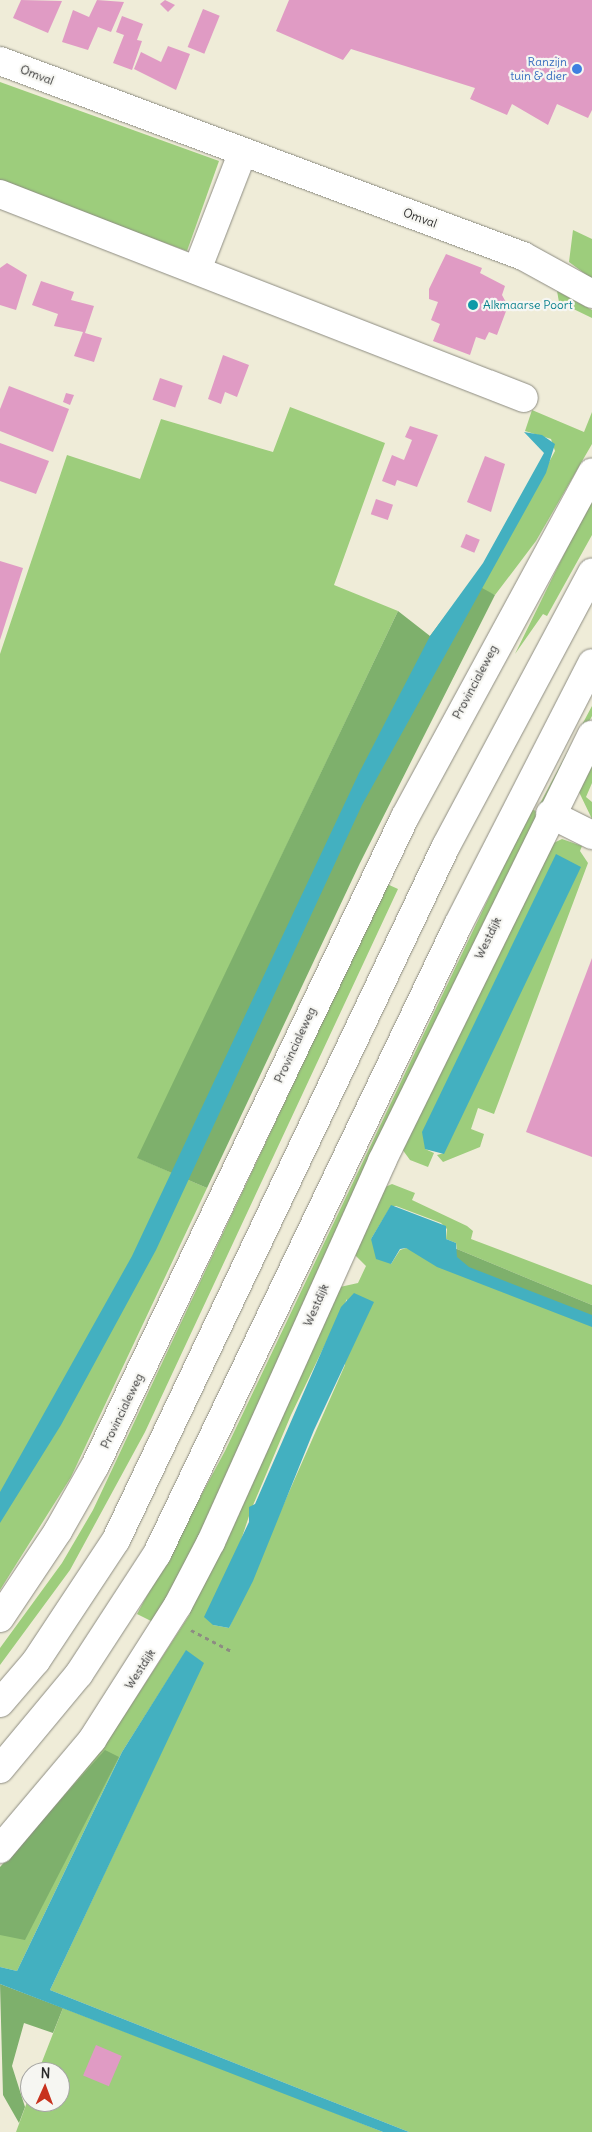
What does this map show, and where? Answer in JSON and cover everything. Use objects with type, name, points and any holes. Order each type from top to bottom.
[{"type":"main road","name":"Omval","points":[[0,61],[242,154],[523,256],[592,294]]},
{"type":"main road","points":[[197,270],[242,154]]},
{"type":"main road","points":[[0,194],[524,398]]},
{"type":"main road","name":"Provincialeweg","points":[[0,1618],[58,1531],[95,1466],[409,808],[592,472]]},
{"type":"main road","points":[[0,1703],[46,1647],[116,1540],[446,846],[592,573]]},
{"type":"main road","points":[[0,1769],[79,1674],[157,1554],[462,917],[592,663]]},
{"type":"main road","name":"Westdijk","points":[[0,1849],[92,1740],[170,1620],[211,1542],[382,1161],[550,814],[592,735]]},
{"type":"main road","points":[[550,814],[592,834]]},
{"type":"path","points":[[170,1620],[231,1651]]},
{"type":"green space","points":[[0,82],[219,161],[187,251],[0,183]]},
{"type":"green space","points":[[573,230],[592,239],[592,279],[569,262]]},
{"type":"green space","points":[[557,291],[592,310],[592,318],[559,302]]},
{"type":"green space","points":[[290,407],[385,443],[334,585],[398,611],[138,1158],[207,1188],[71,1477],[0,1590],[0,654],[67,455],[140,479],[161,419],[273,452]]},
{"type":"green space","points":[[532,410],[584,432],[592,412],[592,444],[536,541],[495,595],[481,589],[555,451],[551,439],[525,431]]},
{"type":"green space","points":[[592,497],[592,535],[547,616],[543,614],[515,654]]},
{"type":"green space","points":[[471,582],[495,595],[360,863],[207,1188],[137,1158],[398,611],[430,636]]},
{"type":"green space","points":[[592,706],[592,716],[528,836],[227,1486],[157,1624],[137,1614],[225,1451],[531,809],[536,811]]},
{"type":"green space","points":[[592,758],[592,783],[586,797],[592,802],[592,819],[579,792]]},
{"type":"green space","points":[[562,839],[582,846],[580,851],[588,863],[494,1114],[478,1108],[471,1129],[484,1134],[480,1147],[443,1162],[437,1155],[444,1153],[425,1149],[434,1153],[428,1167],[410,1160],[402,1149],[547,846]]},
{"type":"green space","points":[[387,884],[398,889],[145,1432],[70,1570],[0,1665],[0,1648],[62,1563],[93,1510]]},
{"type":"green space","points":[[392,1184],[415,1193],[412,1200],[467,1226],[473,1231],[471,1239],[592,1285],[592,1305],[457,1249],[456,1243],[446,1239],[447,1229],[441,1223],[396,1206],[391,1206],[371,1239],[391,1264],[400,1250],[406,1248],[592,1322],[592,2132],[409,2132],[50,1990],[203,1663],[186,1651],[122,1752],[17,1971],[0,1967],[0,1871],[124,1716],[190,1614],[187,1605],[340,1287],[358,1283],[366,1266],[352,1252],[383,1188]],"holes":[[[347,1299],[345,1365],[229,1628],[213,1625],[251,1510],[291,1415]]]},
{"type":"green space","points":[[457,1249],[592,1305],[592,1322],[422,1257]]},
{"type":"green space","points":[[105,1750],[119,1757],[25,1940],[0,1935],[0,1867]]},
{"type":"green space","points":[[0,1984],[63,2008],[53,2033],[24,2023],[12,2066],[20,2091],[20,2112],[23,2112],[19,2123],[3,2095]]},
{"type":"green space","points":[[63,2008],[383,2132],[16,2132],[23,2112],[70,2112],[70,2062],[42,2062]]},
{"type":"water","points":[[524,432],[542,435],[555,444],[546,473],[362,805],[156,1250],[61,1425],[0,1523],[0,1492],[132,1256],[359,773],[430,636],[483,563],[544,453]]},
{"type":"water","points":[[556,854],[581,867],[444,1154],[425,1149],[422,1132]]},
{"type":"water","points":[[391,1205],[446,1226],[446,1239],[456,1243],[457,1257],[469,1267],[592,1315],[592,1327],[437,1267],[406,1248],[400,1249],[391,1264],[376,1259],[371,1239]]},
{"type":"water","points":[[354,1293],[374,1302],[314,1430],[253,1581],[229,1628],[213,1625],[204,1617],[249,1522],[249,1507],[255,1504],[341,1307]]},
{"type":"water","points":[[186,1650],[204,1663],[50,1990],[409,2132],[383,2132],[0,1984],[0,1967],[17,1971],[122,1752]]},
{"type":"building","points":[[21,0],[62,1],[48,33],[13,18]]},
{"type":"building","points":[[97,0],[124,2],[111,32],[98,27],[88,50],[62,42],[73,10],[89,17]]},
{"type":"building","points":[[165,0],[175,5],[168,12],[160,4]]},
{"type":"building","points":[[289,0],[592,0],[592,110],[588,118],[557,104],[548,125],[512,104],[507,115],[470,99],[475,88],[351,49],[343,60],[276,31]]},
{"type":"building","points":[[203,9],[220,16],[204,54],[188,47]]},
{"type":"building","points":[[122,16],[143,24],[137,40],[142,41],[132,70],[113,63],[124,35],[116,32]]},
{"type":"building","points":[[168,46],[190,54],[176,90],[134,69],[141,52],[161,62]]},
{"type":"building","name":"Alkmaarse Poort","points":[[446,254],[482,268],[480,273],[505,286],[502,295],[508,306],[497,335],[489,332],[485,340],[476,337],[470,355],[433,341],[440,324],[431,320],[438,302],[429,299],[429,289]]},
{"type":"building","points":[[7,263],[27,275],[16,310],[0,305],[0,268]]},
{"type":"building","points":[[41,281],[74,292],[71,300],[94,306],[85,333],[102,338],[94,362],[74,356],[83,332],[54,326],[58,314],[32,305]]},
{"type":"building","points":[[223,355],[249,365],[237,397],[225,392],[221,404],[208,399]]},
{"type":"building","points":[[160,378],[183,386],[175,408],[153,400]]},
{"type":"building","points":[[9,386],[69,409],[53,452],[0,431],[0,409]]},
{"type":"building","points":[[66,393],[74,395],[70,405],[63,402]]},
{"type":"building","points":[[410,426],[438,435],[417,487],[397,480],[395,486],[382,481],[392,455],[404,460],[412,440],[405,437]]},
{"type":"building","points":[[0,443],[49,461],[36,494],[0,481]]},
{"type":"building","points":[[485,456],[505,464],[491,512],[467,502]]},
{"type":"building","points":[[376,499],[393,505],[388,520],[371,514]]},
{"type":"building","points":[[466,534],[480,540],[474,553],[461,547]]},
{"type":"building","points":[[0,561],[23,568],[0,640]]},
{"type":"building","points":[[592,958],[592,1157],[526,1132]]},
{"type":"building","points":[[96,2045],[122,2056],[109,2086],[83,2075]]},
{"type":"place","name":"Ranzijn tuin & dier","points":[[577,69]]},
{"type":"place","name":"Alkmaarse Poort","points":[[473,305]]}]
